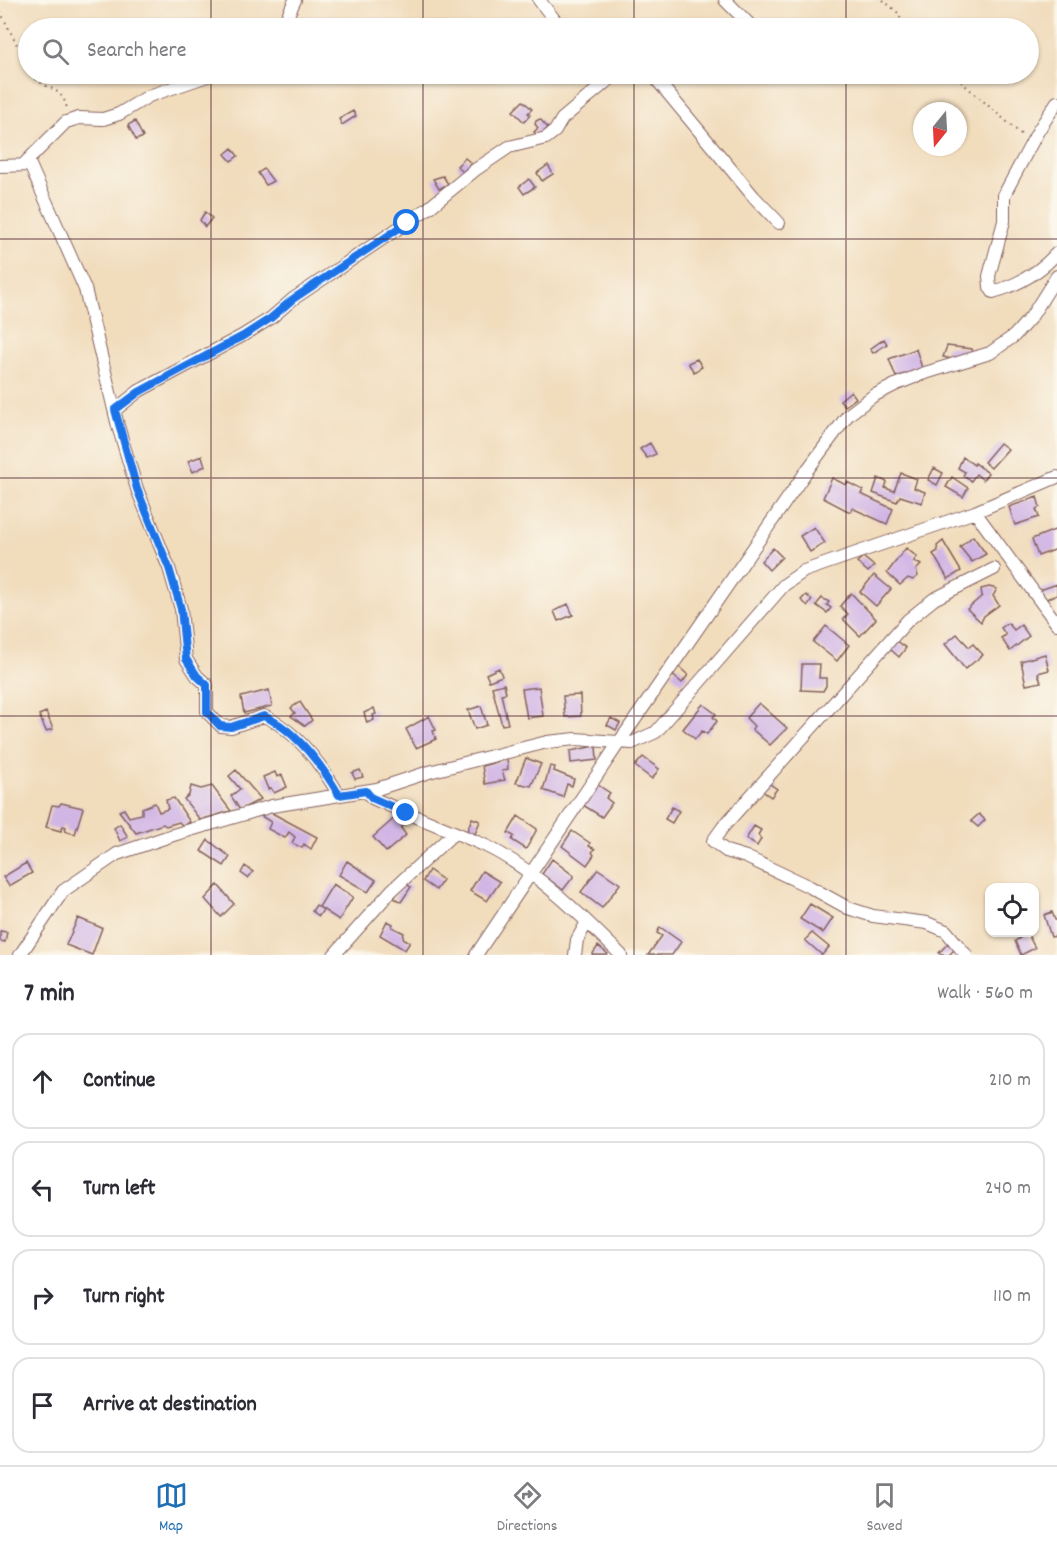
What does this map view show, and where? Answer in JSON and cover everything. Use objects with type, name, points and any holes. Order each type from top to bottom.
[{"type":"street","points":[[287,18],[295,0]]},
{"type":"street","points":[[539,0],[553,18]]},
{"type":"street","points":[[725,0],[743,18]]},
{"type":"street","points":[[23,165],[66,122],[79,118],[103,119],[118,114],[149,96],[184,84]]},
{"type":"street","points":[[115,410],[139,392],[243,336],[271,318],[293,299],[422,212],[510,147],[546,138],[597,84]]},
{"type":"street","points":[[660,84],[754,198],[779,223]]},
{"type":"street","points":[[1057,102],[1031,142],[1004,195],[1004,221],[988,276],[993,292],[1012,286],[1044,268],[1057,253]]},
{"type":"street","points":[[0,166],[30,165],[85,289],[137,489],[169,568],[181,609],[186,659],[197,676],[207,685],[207,712],[220,726],[231,727],[264,716],[274,720],[294,735],[328,776],[339,795]]},
{"type":"street","points":[[476,955],[620,741],[832,434],[849,415],[873,396],[922,374],[990,353],[1014,336],[1031,317],[1057,276]]},
{"type":"street","points":[[20,955],[63,891],[117,854],[173,835],[272,807],[366,791],[547,742],[576,739],[632,742],[656,732],[784,585],[804,571],[975,512],[1057,477]]},
{"type":"street","points":[[975,512],[1057,624]]},
{"type":"street","points":[[966,955],[946,931],[927,923],[873,916],[848,908],[800,882],[746,857],[726,851],[713,841],[730,818],[908,620],[934,599],[994,569]]},
{"type":"street","points":[[366,791],[372,798],[487,847],[531,874],[588,922],[621,955]]},
{"type":"street","points":[[334,955],[392,890],[454,833]]},
{"type":"street","points":[[575,955],[577,940],[588,922]]},
{"type":"path","points":[[883,0],[900,18]]},
{"type":"path","points":[[0,11],[18,47]]},
{"type":"path","points":[[43,84],[55,90],[65,99],[70,120]]},
{"type":"path","points":[[964,84],[1031,142]]},
{"type":"building","points":[[523,101],[532,109],[524,122],[513,111]]},
{"type":"building","points":[[353,111],[356,116],[342,125],[339,119]]},
{"type":"building","points":[[540,119],[548,128],[539,136],[534,132],[538,128],[536,121]]},
{"type":"building","points":[[135,121],[143,137],[136,140],[128,125]]},
{"type":"building","points":[[232,148],[238,156],[231,161],[225,154]]},
{"type":"building","points":[[465,158],[471,163],[463,172],[457,166]]},
{"type":"building","points":[[548,165],[553,174],[542,181],[537,173]]},
{"type":"building","points":[[264,169],[273,181],[266,185],[258,173]]},
{"type":"building","points":[[443,176],[448,184],[439,189],[433,179]]},
{"type":"building","points":[[529,179],[535,187],[524,194],[519,187]]},
{"type":"building","points":[[205,212],[212,218],[205,227],[200,220]]},
{"type":"building","points":[[884,339],[887,344],[873,353],[870,349]]},
{"type":"building","points":[[947,346],[972,349],[973,354],[952,359],[943,357]]},
{"type":"building","points":[[916,349],[922,368],[896,377],[889,359]]},
{"type":"building","points":[[697,359],[702,367],[694,372],[688,363]]},
{"type":"building","points":[[851,391],[856,398],[845,406],[840,400]]},
{"type":"building","points":[[650,443],[656,454],[647,458],[640,449]]},
{"type":"building","points":[[1000,443],[1008,449],[991,468],[984,462]]},
{"type":"building","points":[[202,456],[205,466],[193,472],[188,461]]},
{"type":"building","points":[[963,457],[988,473],[983,480],[976,474],[971,481],[963,476],[965,472],[958,468]]},
{"type":"building","points":[[934,468],[943,473],[937,485],[928,480]]},
{"type":"building","points":[[901,473],[917,479],[914,488],[925,492],[922,503],[900,496],[897,502],[873,493],[878,478],[887,482],[885,488],[894,491]]},
{"type":"building","points":[[952,477],[968,488],[963,497],[946,487]]},
{"type":"building","points":[[832,478],[863,490],[861,494],[893,509],[887,524],[852,508],[850,512],[823,498]]},
{"type":"building","points":[[1037,497],[1040,507],[1036,509],[1039,517],[1015,525],[1009,507]]},
{"type":"building","points":[[814,527],[825,543],[810,552],[800,536]]},
{"type":"building","points":[[1057,529],[1057,549],[1038,556],[1032,539]]},
{"type":"building","points":[[973,536],[986,554],[972,562],[960,547]]},
{"type":"building","points":[[943,541],[961,571],[948,579],[933,554],[938,551],[937,546]]},
{"type":"building","points":[[773,548],[782,557],[769,570],[761,561]]},
{"type":"building","points":[[906,548],[917,557],[914,561],[921,565],[916,570],[918,576],[913,580],[908,578],[900,585],[887,573]]},
{"type":"building","points":[[863,557],[874,566],[868,572],[857,562]]},
{"type":"building","points":[[874,575],[891,589],[876,606],[860,592]]},
{"type":"building","points":[[1057,584],[1057,595],[1046,599],[1040,590]]},
{"type":"building","points":[[989,587],[997,589],[993,596],[999,605],[984,616],[981,622],[967,609],[982,596],[981,589]]},
{"type":"building","points":[[851,593],[876,619],[860,636],[843,619],[848,614],[840,606]]},
{"type":"building","points":[[806,595],[812,600],[808,606],[801,600]]},
{"type":"building","points":[[822,598],[829,602],[827,605],[831,608],[827,613],[816,605]]},
{"type":"building","points":[[568,604],[573,615],[558,621],[554,611]]},
{"type":"building","points":[[1008,623],[1014,630],[1021,625],[1029,636],[1010,651],[1001,638],[1006,635],[1001,628]]},
{"type":"building","points":[[826,626],[849,645],[837,661],[813,642]]},
{"type":"building","points":[[957,634],[969,647],[973,644],[983,655],[965,669],[945,644]]},
{"type":"building","points":[[896,641],[906,648],[899,657],[890,649]]},
{"type":"building","points":[[1045,654],[1049,670],[1038,673],[1041,682],[1026,685],[1021,661]]},
{"type":"building","points":[[802,664],[820,664],[819,678],[826,678],[823,691],[801,690]]},
{"type":"building","points":[[678,666],[688,675],[682,683],[671,674]]},
{"type":"building","points":[[499,668],[502,676],[489,681],[486,674]]},
{"type":"building","points":[[504,684],[506,693],[501,694],[508,724],[502,725],[492,687]]},
{"type":"building","points":[[539,687],[543,716],[527,718],[522,689]]},
{"type":"building","points":[[269,690],[272,706],[244,713],[241,697]]},
{"type":"building","points":[[580,695],[581,716],[565,717],[563,696]]},
{"type":"building","points":[[300,702],[312,720],[305,726],[291,716],[295,713],[291,708]]},
{"type":"building","points":[[759,703],[787,728],[770,745],[752,729],[754,726],[746,718]]},
{"type":"building","points":[[703,704],[716,714],[713,717],[717,721],[707,734],[702,731],[695,739],[683,729]]},
{"type":"building","points":[[481,706],[487,725],[475,729],[468,710]]},
{"type":"building","points":[[374,708],[376,714],[373,715],[374,720],[367,723],[364,713]]},
{"type":"building","points":[[46,712],[53,729],[46,731],[39,715]]},
{"type":"building","points":[[429,716],[436,730],[433,731],[436,739],[416,748],[406,729]]},
{"type":"building","points":[[611,718],[620,723],[616,730],[607,725]]},
{"type":"building","points":[[596,746],[597,760],[571,763],[570,751]]},
{"type":"building","points":[[643,757],[659,769],[652,779],[635,766]]},
{"type":"building","points":[[526,758],[541,764],[531,786],[516,783]]},
{"type":"building","points":[[507,759],[508,769],[502,771],[505,780],[485,784],[482,766]]},
{"type":"building","points":[[550,766],[555,767],[554,771],[574,779],[572,786],[567,784],[563,797],[543,790]]},
{"type":"building","points":[[236,770],[261,799],[240,810],[231,796],[240,789],[229,776]]},
{"type":"building","points":[[360,770],[363,777],[355,779],[352,773]]},
{"type":"building","points":[[275,772],[277,777],[282,775],[287,787],[274,793],[271,788],[268,789],[263,777]]},
{"type":"building","points":[[767,782],[777,789],[771,797],[761,790]]},
{"type":"building","points":[[598,785],[610,793],[606,798],[612,803],[602,817],[583,805]]},
{"type":"building","points":[[191,786],[201,789],[212,786],[231,811],[200,820],[184,799],[189,795]]},
{"type":"building","points":[[174,798],[190,822],[183,826],[179,822],[166,826],[163,824],[136,833],[119,811],[124,809],[129,817],[142,814],[142,808],[155,803],[159,812],[168,809],[166,800]]},
{"type":"building","points":[[61,803],[83,808],[75,834],[65,831],[66,827],[63,826],[61,831],[46,827],[52,805],[59,806]]},
{"type":"building","points":[[672,807],[679,811],[672,823],[665,819]]},
{"type":"building","points":[[270,812],[317,837],[311,849],[304,844],[302,848],[292,843],[295,837],[289,832],[285,838],[268,829],[271,822],[261,816]]},
{"type":"building","points":[[979,814],[985,820],[978,827],[971,821]]},
{"type":"building","points":[[397,816],[404,825],[401,828],[406,835],[386,852],[373,837]]},
{"type":"building","points":[[518,816],[537,829],[526,849],[512,840],[514,836],[508,833]]},
{"type":"building","points":[[472,818],[480,821],[475,834],[467,831]]},
{"type":"building","points":[[120,824],[128,837],[120,841],[114,828]]},
{"type":"building","points":[[754,826],[761,830],[758,835],[761,839],[757,846],[746,839]]},
{"type":"building","points":[[572,831],[595,849],[587,865],[562,846]]},
{"type":"building","points":[[208,840],[230,857],[224,866],[201,851]]},
{"type":"building","points":[[552,859],[574,876],[563,890],[542,874]]},
{"type":"building","points":[[347,861],[376,880],[368,892],[339,875]]},
{"type":"building","points":[[26,863],[32,873],[9,886],[3,877]]},
{"type":"building","points":[[245,866],[253,872],[248,878],[241,873]]},
{"type":"building","points":[[598,869],[620,884],[602,908],[581,892]]},
{"type":"building","points":[[429,870],[443,880],[436,890],[423,881]]},
{"type":"building","points":[[482,871],[500,882],[487,901],[470,891]]},
{"type":"building","points":[[404,883],[411,887],[401,902],[394,898]]},
{"type":"building","points":[[333,884],[353,897],[339,920],[319,907]]},
{"type":"building","points":[[218,885],[234,904],[221,917],[205,899]]},
{"type":"building","points":[[810,904],[833,918],[823,933],[800,919]]},
{"type":"building","points":[[316,905],[323,910],[319,916],[312,911]]},
{"type":"building","points":[[1052,912],[1057,920],[1057,936],[1051,937],[1044,915]]},
{"type":"building","points":[[78,918],[102,928],[92,955],[66,945]]},
{"type":"building","points":[[387,921],[393,924],[392,927],[404,933],[403,938],[410,942],[405,950],[380,935]]},
{"type":"building","points":[[660,927],[681,942],[672,955],[648,955],[662,936],[657,933]]},
{"type":"building","points":[[0,931],[7,932],[5,942],[0,941]]},
{"type":"building","points":[[812,933],[829,947],[822,955],[805,940]]},
{"type":"building","points":[[1029,937],[1035,948],[1021,955],[1015,941]]},
{"type":"building","points":[[948,943],[955,949],[949,955],[941,955],[939,953]]},
{"type":"building","points":[[598,946],[608,954],[592,955]]},
{"type":"route","points":[[406,813],[372,798],[366,791],[339,795],[328,776],[294,735],[274,720],[264,716],[231,727],[220,726],[207,712],[207,685],[197,676],[186,659],[181,609],[169,568],[137,489],[115,410],[139,392],[243,336],[271,318],[293,299],[407,223]]}]
